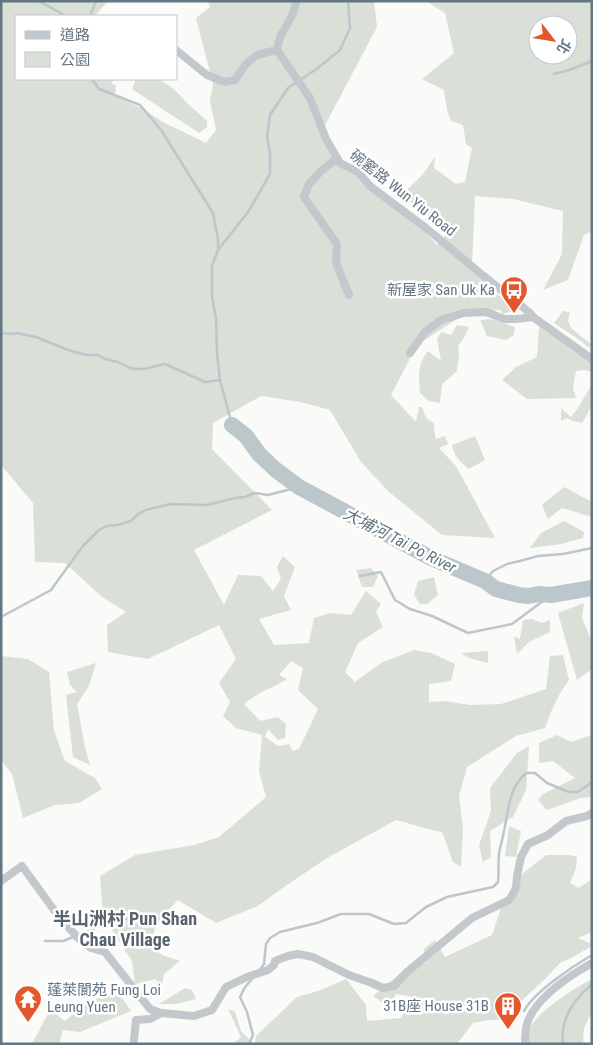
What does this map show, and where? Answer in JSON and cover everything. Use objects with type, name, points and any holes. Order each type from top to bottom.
[{"type":"street","points":[[178,52],[207,75],[224,82],[235,80],[246,64],[257,56],[278,50],[279,40],[292,16],[296,1]]},
{"type":"street","name":"碗窰路 Wun Yiu Road","points":[[278,50],[310,98],[326,138],[340,163],[358,172],[371,187],[426,228],[533,317],[592,359]]},
{"type":"street","points":[[337,158],[309,184],[304,198],[337,244],[336,263],[349,295]]},
{"type":"street","points":[[410,353],[425,332],[441,320],[456,315],[486,312],[504,319],[533,317]]},
{"type":"street","points":[[1,881],[22,866],[57,914],[78,938],[92,948],[105,952],[150,1009],[161,1013],[194,1016],[212,1010],[226,987],[268,970],[274,965],[275,961],[298,954],[313,957],[383,988],[394,986],[407,972],[472,918],[509,900],[516,887],[521,857],[528,844],[548,835],[566,821],[592,814]]},
{"type":"street","points":[[525,1044],[525,1033],[528,1023],[538,1005],[552,992],[592,963]]},
{"type":"street","points":[[134,1040],[136,1020],[150,1019],[161,1013]]},
{"type":"green space","points":[[1,1],[108,1],[96,15],[15,15],[15,80],[114,80],[111,83],[116,86],[115,96],[206,143],[216,130],[210,101],[213,84],[196,18],[210,7],[208,1],[374,1],[377,27],[323,129],[340,158],[402,207],[437,245],[447,233],[402,195],[423,174],[435,157],[434,168],[456,184],[465,182],[472,148],[466,144],[463,125],[451,121],[444,90],[422,79],[454,53],[445,13],[426,1],[592,1],[592,231],[584,235],[568,280],[543,290],[562,254],[563,211],[513,199],[475,196],[472,265],[502,299],[512,294],[527,305],[503,314],[500,310],[468,312],[417,345],[391,395],[416,422],[419,407],[422,407],[426,418],[434,423],[436,439],[445,436],[448,444],[439,448],[456,466],[495,538],[442,535],[389,492],[361,462],[330,410],[300,402],[261,396],[213,423],[212,449],[272,510],[194,550],[224,605],[238,575],[261,576],[273,591],[281,579],[277,567],[283,556],[295,567],[284,596],[291,610],[259,619],[274,645],[309,643],[314,618],[330,613],[351,615],[366,591],[381,604],[376,612],[383,627],[358,643],[345,672],[355,682],[381,663],[414,650],[431,653],[455,664],[451,681],[429,684],[429,702],[445,701],[470,705],[501,704],[546,689],[550,656],[563,655],[569,680],[555,703],[545,728],[516,736],[467,767],[459,796],[463,829],[461,867],[453,862],[442,832],[396,820],[327,858],[258,906],[216,923],[178,900],[157,922],[150,944],[162,955],[180,961],[164,974],[160,995],[156,979],[135,984],[132,961],[103,916],[100,876],[135,855],[194,845],[219,837],[266,797],[259,771],[262,735],[236,728],[223,716],[230,702],[219,683],[236,659],[219,625],[148,659],[108,652],[107,625],[126,612],[102,597],[65,563],[35,562],[33,503],[1,465]],"holes":[[[291,661],[303,668],[298,690],[318,709],[299,749],[293,751],[289,744],[278,746],[265,737],[268,729],[278,740],[285,738],[286,724],[278,717],[260,721],[244,704],[287,679],[279,675]]]},
{"type":"green space","points":[[136,80],[160,80],[174,89],[207,121],[207,127],[199,133],[132,89]]},
{"type":"green space","points":[[563,311],[570,312],[568,321],[572,329],[592,345],[588,347],[554,323]]},
{"type":"green space","points":[[491,319],[515,327],[514,335],[506,340],[487,336],[480,320]]},
{"type":"green space","points":[[457,325],[469,327],[458,346],[457,371],[442,384],[440,403],[429,401],[420,393],[419,381],[422,361],[428,351],[441,361],[437,339],[441,332],[451,335]]},
{"type":"green space","points":[[539,326],[564,337],[592,354],[592,372],[585,370],[576,371],[573,388],[576,398],[527,399],[502,380],[516,367],[537,357]]},
{"type":"green space","points":[[592,384],[591,405],[582,423],[567,418],[561,421],[561,408],[571,417]]},
{"type":"green space","points":[[475,436],[485,460],[469,469],[458,459],[452,445]]},
{"type":"green space","points":[[564,487],[592,502],[592,517],[562,508],[548,519],[542,505]]},
{"type":"green space","points":[[564,521],[584,532],[583,538],[561,544],[530,548],[541,533]]},
{"type":"green space","points":[[371,568],[378,576],[373,587],[362,587],[356,570]]},
{"type":"green space","points":[[434,577],[438,595],[427,604],[420,604],[414,595],[418,581]]},
{"type":"green space","points":[[584,603],[582,618],[592,642],[592,669],[577,680],[558,613]]},
{"type":"green space","points":[[532,619],[542,623],[550,620],[550,632],[529,642],[517,654],[514,636],[520,639],[523,620]]},
{"type":"green space","points":[[488,651],[488,663],[469,658],[461,653]]},
{"type":"green space","points":[[1,656],[28,659],[49,672],[54,731],[65,761],[95,778],[102,789],[79,803],[55,805],[23,818],[12,774],[1,760]]},
{"type":"green space","points":[[96,663],[89,686],[77,704],[90,765],[73,757],[66,695],[77,692],[70,685],[67,672]]},
{"type":"green space","points":[[557,735],[571,742],[592,735],[592,797],[581,798],[547,810],[538,800],[543,794],[575,778],[553,761],[539,763],[539,743]]},
{"type":"green space","points":[[529,746],[526,790],[513,817],[490,831],[491,857],[483,862],[479,845],[491,811],[490,788],[517,753]]},
{"type":"green space","points":[[509,826],[521,831],[516,857],[505,856]]},
{"type":"green space","points":[[546,855],[570,855],[577,857],[576,868],[570,883],[579,888],[592,879],[592,932],[578,938],[592,944],[592,946],[560,963],[517,1005],[508,1020],[489,1020],[473,1023],[457,1044],[255,1044],[256,1036],[297,997],[321,990],[346,979],[366,1005],[367,1021],[401,1018],[412,997],[396,994],[389,1007],[373,996],[403,971],[427,962],[424,949],[435,940],[445,957],[492,935],[501,908],[522,874]]},
{"type":"green space","points":[[592,979],[592,1011],[584,1028],[583,1044],[528,1044],[530,1028],[540,1015],[567,994]]},
{"type":"green space","points":[[185,988],[192,990],[196,999],[177,1004],[159,1004]]},
{"type":"green space","points":[[120,995],[131,1011],[80,1032],[63,1030],[60,1040],[61,1044],[32,1044],[50,1010],[65,1021],[92,999]]},
{"type":"green space","points":[[228,1009],[235,1012],[241,1031],[252,1042],[251,1044],[233,1044],[241,1037]]},
{"type":"waterway","points":[[39,1],[64,15]]},
{"type":"waterway","points":[[90,15],[96,1]]},
{"type":"waterway","points":[[232,425],[220,380],[216,318],[212,297],[212,266],[218,250],[248,212],[270,174],[270,152],[267,138],[270,115],[288,88],[318,68],[340,50],[350,28],[348,1]]},
{"type":"waterway","points":[[554,74],[592,61]]},
{"type":"waterway","points":[[93,80],[99,89],[140,105],[161,130],[213,213],[218,249]]},
{"type":"waterway","points":[[1,333],[17,333],[36,337],[68,350],[86,355],[98,355],[130,368],[144,369],[165,364],[205,382],[220,380]]},
{"type":"waterway","name":"大埔河 Tai Po River","points":[[232,425],[246,436],[259,454],[276,470],[299,487],[431,558],[485,581],[496,589],[528,596],[539,594],[551,595],[592,588]]},
{"type":"waterway","points":[[1,617],[51,590],[82,547],[99,530],[107,526],[131,521],[138,514],[146,510],[170,504],[207,505],[255,493],[268,495],[299,487]]},
{"type":"waterway","points":[[485,581],[493,571],[507,564],[538,556],[563,554],[592,548]]},
{"type":"waterway","points":[[360,576],[381,572],[395,600],[410,609],[432,616],[468,633],[512,624],[551,595]]},
{"type":"waterway","points":[[260,970],[264,964],[266,944],[270,938],[280,932],[317,923],[341,914],[369,914],[394,924],[406,923],[426,907],[447,897],[493,887],[498,882],[499,854],[510,800],[520,779],[526,773],[535,773],[547,783],[569,792],[578,792],[592,782]]},
{"type":"waterway","points":[[45,941],[63,941],[114,919],[142,918],[168,921]]},
{"type":"waterway","points":[[524,1011],[545,988],[592,955]]},
{"type":"waterway","points":[[249,1044],[253,1035],[247,1012],[240,997],[245,987],[253,978]]},
{"type":"waterway","points":[[563,1044],[566,1018],[579,996],[592,984]]},
{"type":"place","name":"新屋家 San Uk Ka","points":[[514,314]]},
{"type":"place","name":"蓬萊閬苑 Fung Loi Leung Yuen","points":[[28,1023]]},
{"type":"place","name":"31B座 House 31B","points":[[508,1030]]},
{"type":"district","name":"半山洲村 Pun Shan Chau Village","points":[[125,930]]}]
